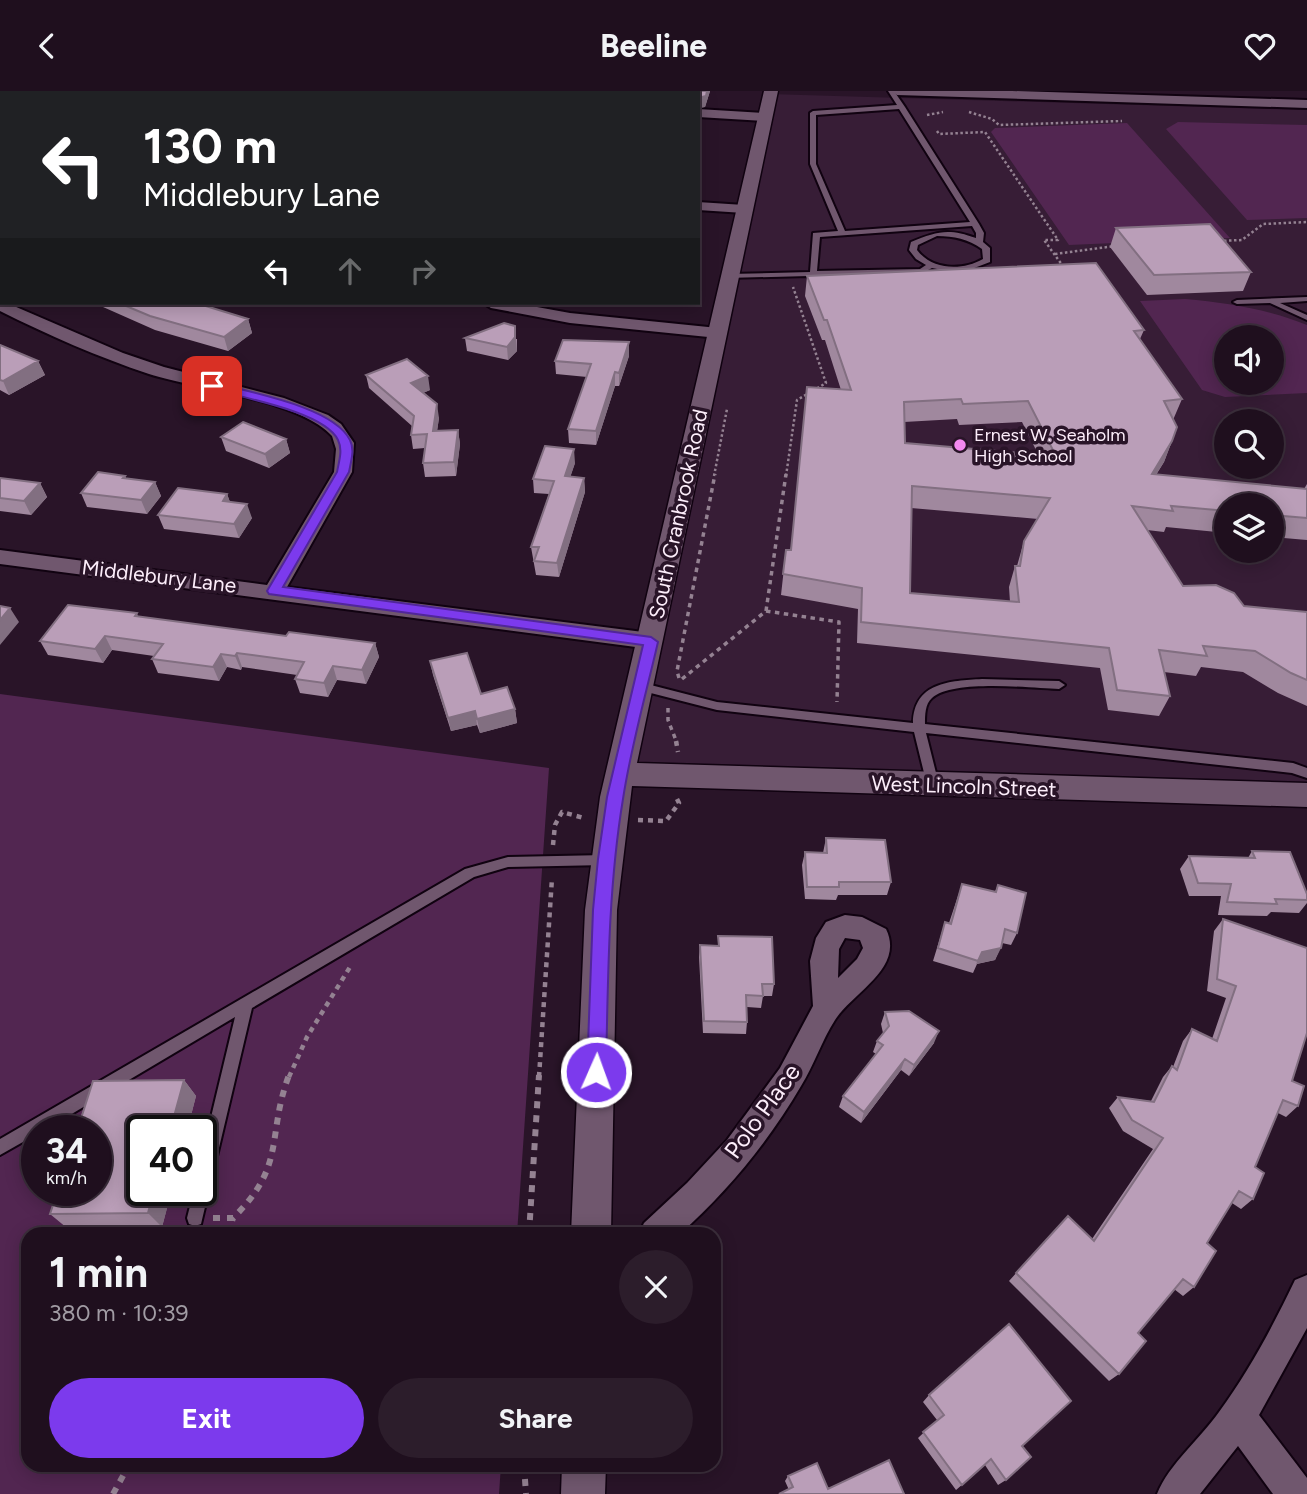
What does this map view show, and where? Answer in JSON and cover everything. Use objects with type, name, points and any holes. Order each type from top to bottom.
[{"type":"street","name":"South Cranbrook Road","points":[[591,1227],[601,910],[606,859],[620,774],[771,91]]},
{"type":"street","points":[[897,91],[1249,97],[1307,104]]},
{"type":"street","points":[[700,113],[765,117]]},
{"type":"street","points":[[700,206],[744,209]]},
{"type":"street","points":[[0,305],[97,351],[283,404],[317,416],[335,428],[344,441],[347,453],[343,472],[274,591]]},
{"type":"street","points":[[502,305],[570,318],[718,333]]},
{"type":"street","name":"Middlebury Lane","points":[[0,557],[651,642]]},
{"type":"street","name":"West Lincoln Street","points":[[620,774],[1307,795]]},
{"type":"street","name":"Polo Place","points":[[661,1227],[754,1131],[805,1053],[827,1008]]},
{"type":"street","points":[[1175,1494],[1238,1416],[1274,1360],[1307,1292]]},
{"type":"street","points":[[1238,1416],[1296,1494]]},
{"type":"street","points":[[583,1494],[584,1472]]},
{"type":"lane","points":[[891,91],[980,233],[979,242]]},
{"type":"lane","points":[[842,233],[813,164],[813,113],[901,107]]},
{"type":"lane","points":[[813,276],[812,254],[816,235],[975,225]]},
{"type":"lane","points":[[948,234],[979,242],[989,254],[980,265],[958,269],[922,261],[913,250],[919,240],[948,234]]},
{"type":"lane","points":[[729,276],[813,276],[922,271],[932,265]]},
{"type":"lane","points":[[1237,302],[1307,299]]},
{"type":"lane","points":[[1269,300],[1307,318]]},
{"type":"lane","points":[[933,785],[921,728],[921,704],[927,694],[943,686],[1059,685]]},
{"type":"lane","points":[[639,686],[717,706],[1293,768],[1307,773]]},
{"type":"lane","points":[[0,1147],[470,873],[508,862],[606,859]]},
{"type":"lane","points":[[195,1218],[246,1002]]},
{"type":"path","points":[[949,111],[925,113],[939,134],[985,132],[1058,240],[1044,240],[1068,272],[1056,273]]},
{"type":"path","points":[[960,111],[984,115],[999,125],[1122,121]]},
{"type":"path","points":[[1209,242],[1242,240],[1263,224],[1307,222]]},
{"type":"path","points":[[1054,254],[1116,246]]},
{"type":"path","points":[[676,685],[766,611],[797,400],[826,383],[792,283]]},
{"type":"path","points":[[680,680],[677,671],[727,409]]},
{"type":"path","points":[[766,611],[839,622],[836,702]]},
{"type":"path","points":[[669,703],[666,721],[678,742],[677,760]]},
{"type":"path","points":[[646,820],[666,821],[679,803],[676,796]]},
{"type":"path","points":[[553,840],[562,812],[572,815]]},
{"type":"path","points":[[529,1227],[552,881]]},
{"type":"path","points":[[230,1227],[233,1218],[250,1203],[268,1178],[287,1081],[303,1046],[357,952],[352,941]]},
{"type":"path","points":[[195,1218],[233,1218]]},
{"type":"path","points":[[113,1494],[125,1472]]},
{"type":"path","points":[[524,1472],[526,1494]]},
{"type":"shaded area","name":"Ernest W. Seaholm High School","points":[[769,94],[1307,110],[1307,795],[620,774]]},
{"type":"shaded area","points":[[1178,122],[1307,125],[1307,218],[1247,220],[1166,129]]},
{"type":"shaded area","points":[[1127,123],[1230,238],[1069,245],[991,132],[995,128]]},
{"type":"shaded area","points":[[1185,299],[1217,302],[1247,307],[1307,325],[1307,393],[1284,394],[1284,325],[1214,325],[1214,394],[1202,390],[1140,301]]},
{"type":"shaded area","points":[[1218,395],[1266,395],[1225,397]]},
{"type":"shaded area","points":[[0,694],[549,768],[517,1227],[21,1227],[21,1472],[501,1472],[499,1494],[0,1494]]},
{"type":"building","points":[[700,91],[707,91],[706,96],[700,98]]},
{"type":"building","points":[[1210,224],[1251,272],[1154,275],[1116,228]]},
{"type":"building","points":[[1096,263],[1144,330],[1134,331],[1182,399],[1164,401],[1177,427],[1172,441],[1152,474],[1307,489],[1307,518],[1284,516],[1284,493],[1214,493],[1214,510],[1171,506],[1173,511],[1132,506],[1183,586],[1216,585],[1234,593],[1244,606],[1307,612],[1307,680],[1255,651],[1203,646],[1207,656],[1159,650],[1170,696],[1117,690],[1109,648],[861,622],[862,588],[783,574],[786,550],[791,550],[807,387],[851,390],[827,320],[824,320],[807,276]],"holes":[[[961,399],[963,404],[1028,401],[1056,456],[905,443],[904,402]],[[912,486],[1050,498],[1024,541],[1020,566],[1015,566],[1019,602],[910,593]]]},
{"type":"building","points":[[124,305],[202,305],[248,319],[224,337],[150,316]]},
{"type":"building","points":[[504,323],[515,326],[515,337],[507,347],[465,338]]},
{"type":"building","points":[[563,340],[629,342],[619,373],[615,372],[596,431],[568,429],[591,364],[555,361]]},
{"type":"building","points":[[0,345],[38,361],[3,381],[0,380]]},
{"type":"building","points":[[407,359],[428,376],[411,383],[437,404],[433,431],[458,430],[454,462],[423,463],[427,434],[411,435],[414,416],[366,375]]},
{"type":"building","points":[[243,422],[286,439],[265,454],[221,437]]},
{"type":"building","points":[[545,446],[574,449],[565,476],[584,478],[557,563],[534,561],[539,547],[531,547],[554,481],[533,479]]},
{"type":"building","points":[[98,472],[155,482],[141,500],[81,493]]},
{"type":"building","points":[[0,478],[40,483],[24,501],[0,498]]},
{"type":"building","points":[[178,488],[227,494],[223,501],[247,504],[234,524],[158,515]]},
{"type":"building","points":[[68,605],[286,636],[289,632],[375,643],[362,670],[333,666],[324,683],[295,679],[304,662],[237,653],[235,656],[221,654],[213,667],[152,659],[163,644],[105,636],[95,649],[40,641]]},
{"type":"building","points":[[0,606],[10,608],[0,620]]},
{"type":"building","points":[[467,653],[481,694],[507,687],[515,709],[477,719],[475,711],[448,718],[430,661]]},
{"type":"building","points":[[826,838],[885,840],[891,882],[839,882],[839,887],[807,887],[805,852],[827,853]]},
{"type":"building","points":[[1252,851],[1290,852],[1307,900],[1275,899],[1277,904],[1227,902],[1231,884],[1198,883],[1189,856],[1255,858]]},
{"type":"building","points":[[962,884],[996,892],[998,885],[1026,893],[1017,933],[1005,929],[1001,948],[982,952],[978,961],[938,948],[945,922],[951,924]]},
{"type":"building","points":[[1223,919],[1307,948],[1307,1033],[1292,1081],[1304,1086],[1298,1106],[1283,1100],[1255,1167],[1264,1173],[1253,1199],[1239,1191],[1207,1243],[1216,1251],[1194,1287],[1183,1279],[1138,1333],[1146,1341],[1119,1374],[1016,1273],[1068,1216],[1094,1241],[1163,1138],[1132,1120],[1118,1097],[1154,1102],[1172,1066],[1177,1070],[1192,1029],[1217,1041],[1236,986],[1217,979]]},
{"type":"building","points":[[718,936],[772,937],[774,984],[762,984],[763,996],[746,995],[747,1022],[704,1021],[700,945],[719,946]]},
{"type":"building","points":[[909,1011],[939,1031],[914,1065],[905,1059],[864,1112],[843,1096],[883,1045],[877,1041],[889,1026],[885,1012]]},
{"type":"building","points":[[184,1080],[174,1115],[126,1115],[126,1206],[150,1206],[148,1213],[50,1214],[53,1206],[112,1206],[112,1115],[82,1115],[93,1081]]},
{"type":"building","points":[[1009,1324],[1071,1401],[1022,1446],[1031,1457],[1006,1480],[991,1459],[962,1485],[923,1432],[944,1415],[929,1395]]},
{"type":"building","points":[[889,1460],[904,1494],[779,1494],[793,1487],[788,1476],[817,1463],[828,1489]]},
{"type":"place","name":"Ernest W. Seaholm High School","points":[[960,445]]},
{"type":"route","points":[[212,386],[283,404],[317,416],[335,428],[344,441],[347,453],[343,472],[274,591],[519,622],[651,642],[615,797],[606,859],[601,910],[596,1072]]}]
